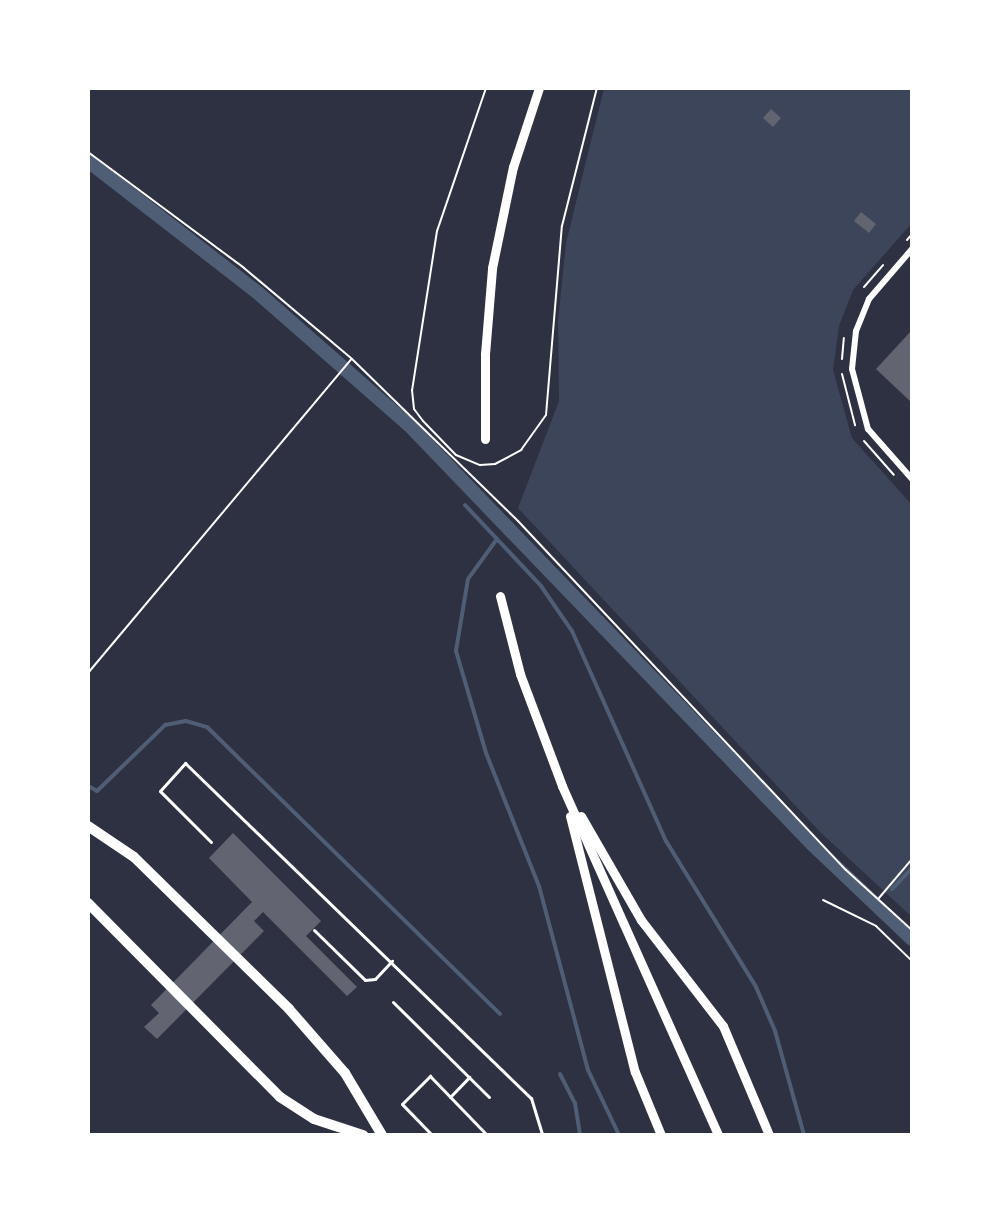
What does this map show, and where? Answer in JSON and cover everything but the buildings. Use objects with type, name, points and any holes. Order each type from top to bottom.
[{"type":"highway","points":[[88,826],[126,849],[289,1009],[345,1073],[382,1135]]},
{"type":"highway","points":[[88,903],[280,1097],[314,1119],[363,1135]]},
{"type":"main road","points":[[485,439],[484,371],[492,268],[511,176],[539,88]]},
{"type":"main road","points":[[500,596],[520,674],[562,786],[718,1135]]},
{"type":"main road","points":[[562,786],[635,1072],[661,1135]]},
{"type":"main road","points":[[562,786],[641,920],[723,1026],[769,1135]]},
{"type":"street","points":[[912,249],[869,299],[856,331],[852,369],[868,429],[912,479]]},
{"type":"lane","points":[[211,842],[160,791],[185,763],[531,1098],[542,1135]]},
{"type":"lane","points":[[314,930],[365,980],[375,979],[392,961]]},
{"type":"lane","points":[[393,1002],[489,1097]]},
{"type":"lane","points":[[432,1135],[402,1104],[430,1076],[485,1134]]},
{"type":"lane","points":[[450,1097],[469,1077]]},
{"type":"path","points":[[88,152],[244,268],[352,360],[464,468],[878,899],[912,930]]},
{"type":"path","points":[[903,244],[912,234]]},
{"type":"path","points":[[860,294],[885,264]]},
{"type":"path","points":[[847,328],[842,370],[849,409],[867,447],[902,483]]},
{"type":"path","points":[[88,673],[352,360]]},
{"type":"path","points":[[409,415],[414,409]]},
{"type":"path","points":[[464,468],[469,464]]},
{"type":"path","points":[[878,899],[912,859]]},
{"type":"path","points":[[823,900],[876,926],[912,961]]},
{"type":"shaded area","points":[[604,88],[912,88],[912,223],[853,290],[839,326],[833,370],[852,438],[912,505],[912,917],[820,832],[518,508],[559,401],[558,321],[566,243]]},
{"type":"waterway","points":[[88,161],[257,292],[408,424],[813,845],[912,939]]},
{"type":"waterway","points":[[465,505],[541,586],[572,631],[666,841],[756,987],[775,1031],[804,1135]]},
{"type":"waterway","points":[[497,539],[468,579],[456,651],[486,753],[539,886],[588,1070],[619,1135]]},
{"type":"waterway","points":[[88,786],[97,791],[165,725],[186,721],[207,727],[500,1014]]},
{"type":"waterway","points":[[892,889],[912,868]]},
{"type":"waterway","points":[[560,1074],[575,1103],[580,1135]]}]
